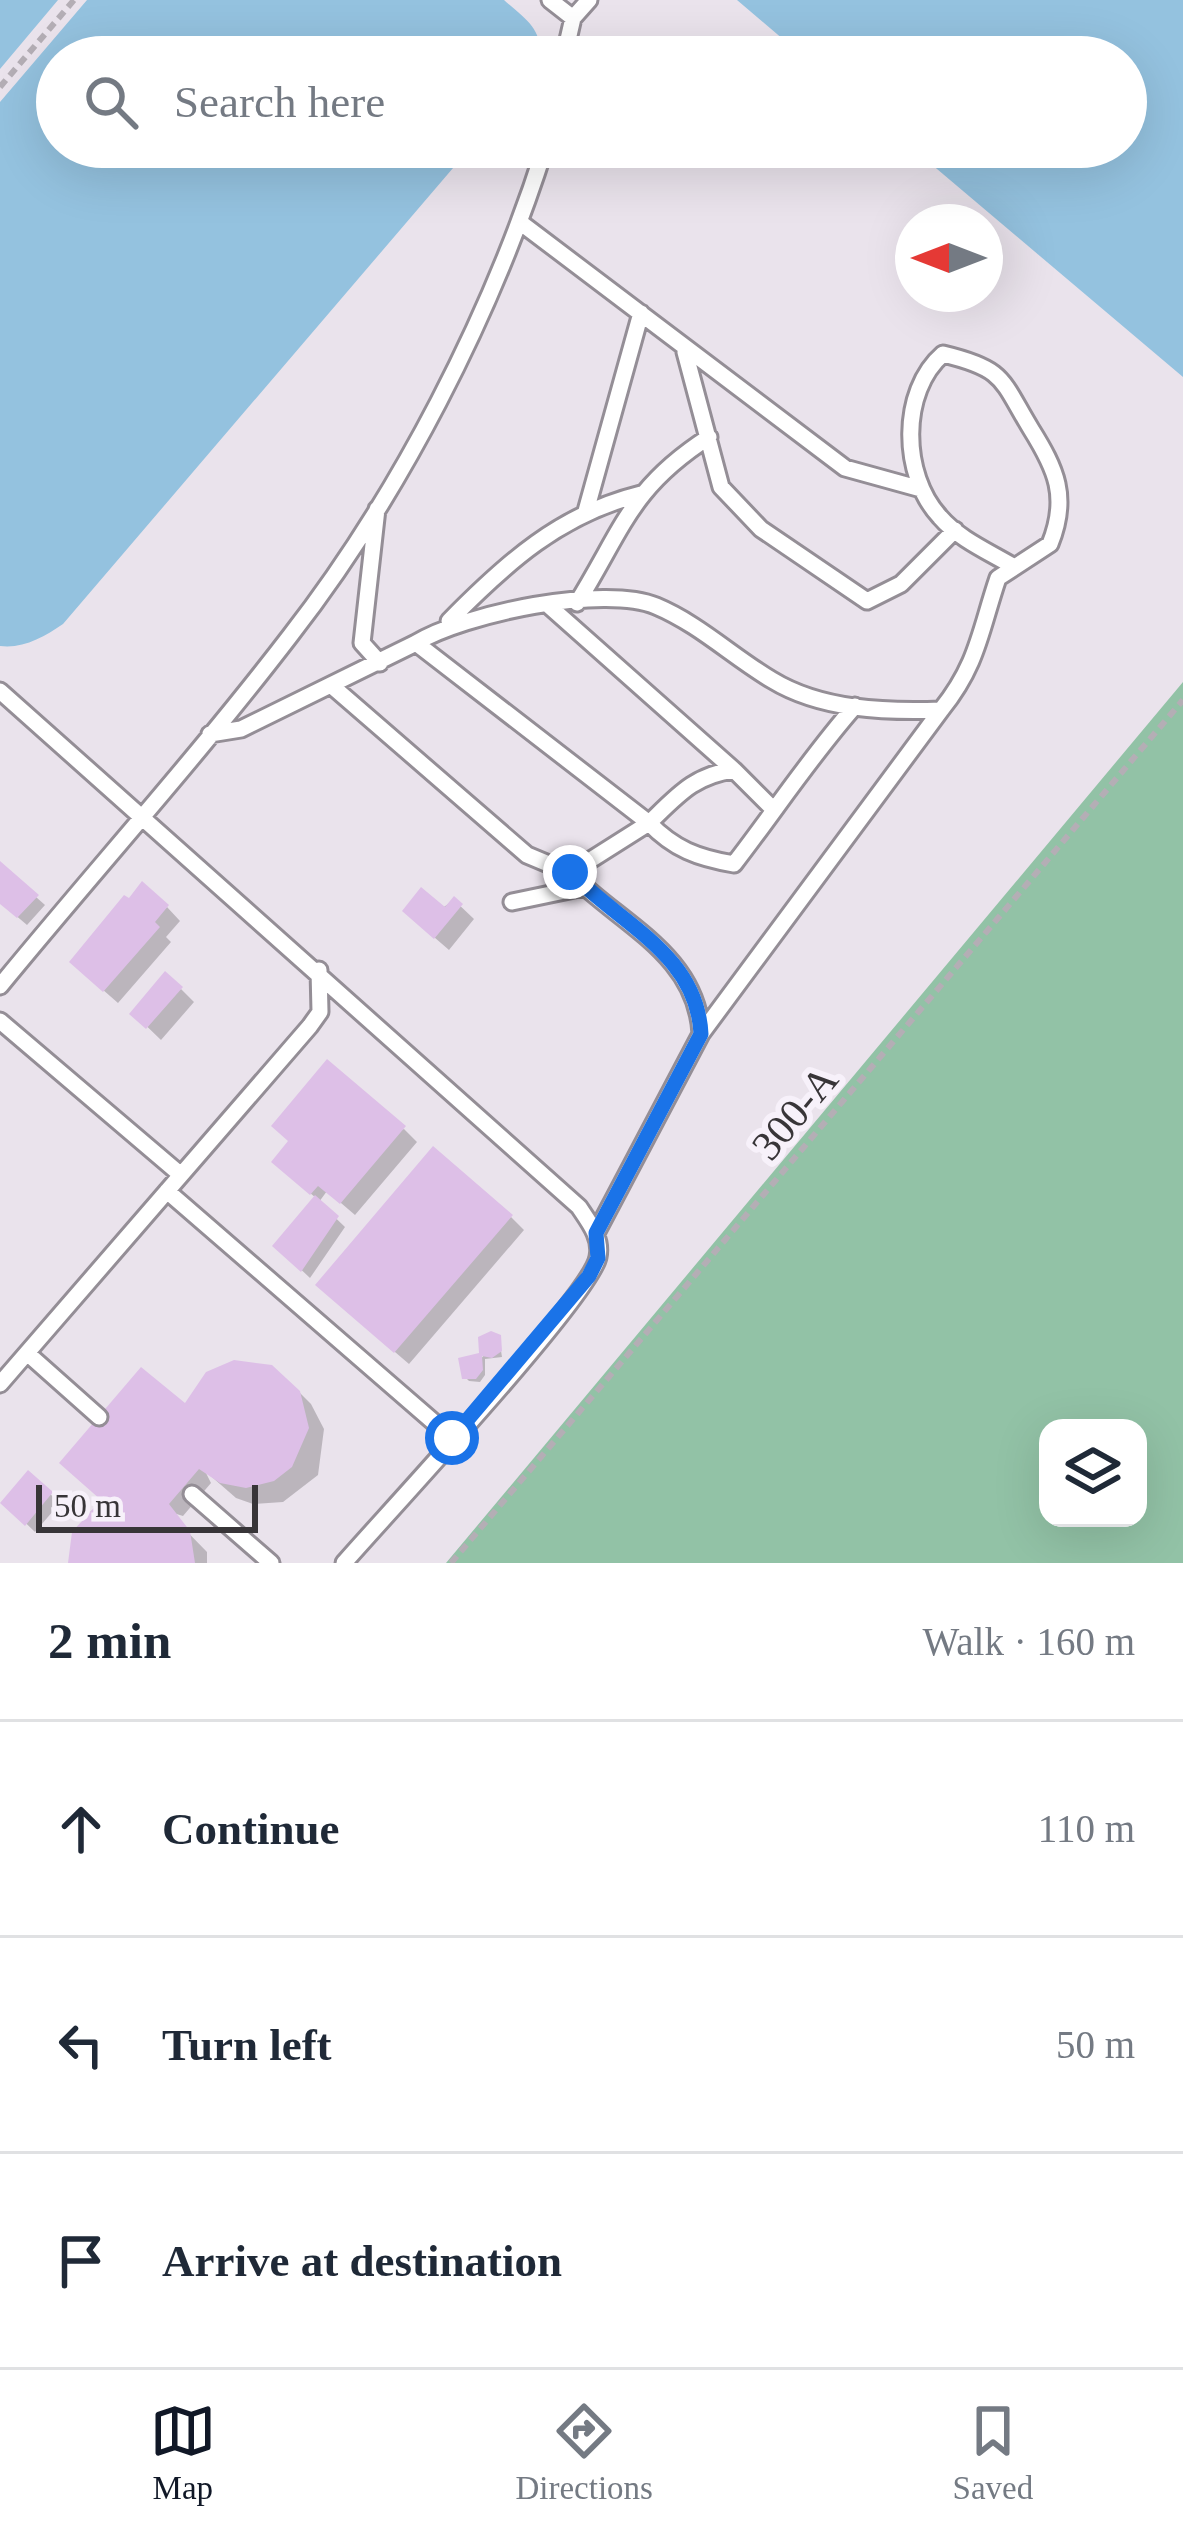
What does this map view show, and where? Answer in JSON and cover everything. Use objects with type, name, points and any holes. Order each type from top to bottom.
[{"type":"lane","points":[[550,0],[573,18]]},
{"type":"lane","points":[[569,36],[573,18],[589,0]]},
{"type":"lane","points":[[0,986],[293,633],[377,506],[461,352],[521,223],[538,168]]},
{"type":"lane","points":[[521,223],[845,468],[921,489]]},
{"type":"lane","points":[[586,512],[640,313]]},
{"type":"lane","points":[[684,348],[721,487],[761,530],[867,602],[901,584],[955,530]]},
{"type":"lane","points":[[596,1233],[701,1034],[964,680],[984,638],[998,578],[1011,565],[1035,559],[1050,544],[1060,499],[1053,459],[1029,426],[1013,388],[987,368],[943,354],[923,371],[913,395],[912,440],[921,489],[955,530],[1011,565]]},
{"type":"lane","points":[[577,603],[614,531],[640,494],[656,476],[709,437]]},
{"type":"lane","points":[[442,627],[491,578],[563,521],[640,494]]},
{"type":"lane","points":[[377,506],[361,617],[362,644],[380,663]]},
{"type":"lane","points":[[210,734],[241,729],[380,663],[442,627],[475,615],[577,603],[652,604],[735,652],[772,681],[816,699],[941,710]]},
{"type":"lane","points":[[548,604],[773,809]]},
{"type":"lane","points":[[416,643],[650,823],[669,843],[699,858],[734,864],[803,764],[855,706]]},
{"type":"lane","points":[[332,686],[527,855],[570,872],[678,968],[699,1000],[701,1034]]},
{"type":"lane","points":[[0,691],[319,970],[579,1207],[596,1233],[598,1258],[589,1276],[344,1563]]},
{"type":"lane","points":[[570,872],[650,823],[698,776],[734,770]]},
{"type":"lane","points":[[512,902],[584,887]]},
{"type":"lane","points":[[0,1384],[320,1012],[319,970]]},
{"type":"lane","points":[[0,1021],[181,1175]]},
{"type":"lane","points":[[167,1191],[452,1438]]},
{"type":"lane","points":[[27,1353],[99,1417]]},
{"type":"lane","points":[[192,1493],[271,1563]]},
{"type":"path","points":[[43,36],[74,0]]},
{"type":"path","points":[[0,87],[36,45]]},
{"type":"path","name":"300-A","points":[[451,1563],[1183,700]]},
{"type":"green space","points":[[1183,682],[1183,1563],[446,1563]]},
{"type":"water","points":[[0,0],[58,0],[0,69]]},
{"type":"water","points":[[87,0],[504,0],[537,36],[56,36]]},
{"type":"water","points":[[737,0],[1183,0],[1183,377],[1003,225],[1003,204],[978,204],[936,168],[1147,168],[1147,36],[779,36]]},
{"type":"water","points":[[36,60],[36,168],[453,168],[63,624],[25,644],[9,646],[0,646],[0,102]]},
{"type":"building","points":[[0,861],[39,895],[17,918],[0,904]]},
{"type":"building","points":[[142,881],[169,905],[155,922],[160,927],[103,992],[69,962],[124,895],[129,898]]},
{"type":"building","points":[[421,887],[445,907],[454,896],[463,904],[434,939],[402,911]]},
{"type":"building","points":[[165,971],[183,987],[146,1029],[129,1014]]},
{"type":"building","points":[[327,1059],[406,1126],[340,1204],[318,1186],[310,1195],[271,1162],[288,1141],[271,1126]]},
{"type":"building","points":[[433,1146],[513,1215],[394,1353],[315,1285]]},
{"type":"building","points":[[315,1195],[339,1216],[301,1272],[272,1246]]},
{"type":"building","points":[[491,1331],[501,1335],[502,1351],[492,1358],[482,1356],[483,1370],[476,1379],[462,1379],[458,1358],[479,1353],[478,1337]]},
{"type":"building","points":[[234,1360],[272,1365],[300,1391],[309,1428],[292,1467],[274,1481],[246,1488],[220,1483],[199,1469],[169,1504],[190,1531],[195,1563],[68,1563],[72,1532],[101,1500],[59,1463],[141,1367],[185,1403],[206,1372]]},
{"type":"building","points":[[28,1470],[53,1492],[25,1526],[0,1503]]},
{"type":"route","points":[[452,1438],[589,1276],[598,1258],[596,1233],[701,1034],[699,1000],[678,968],[570,872]]}]
